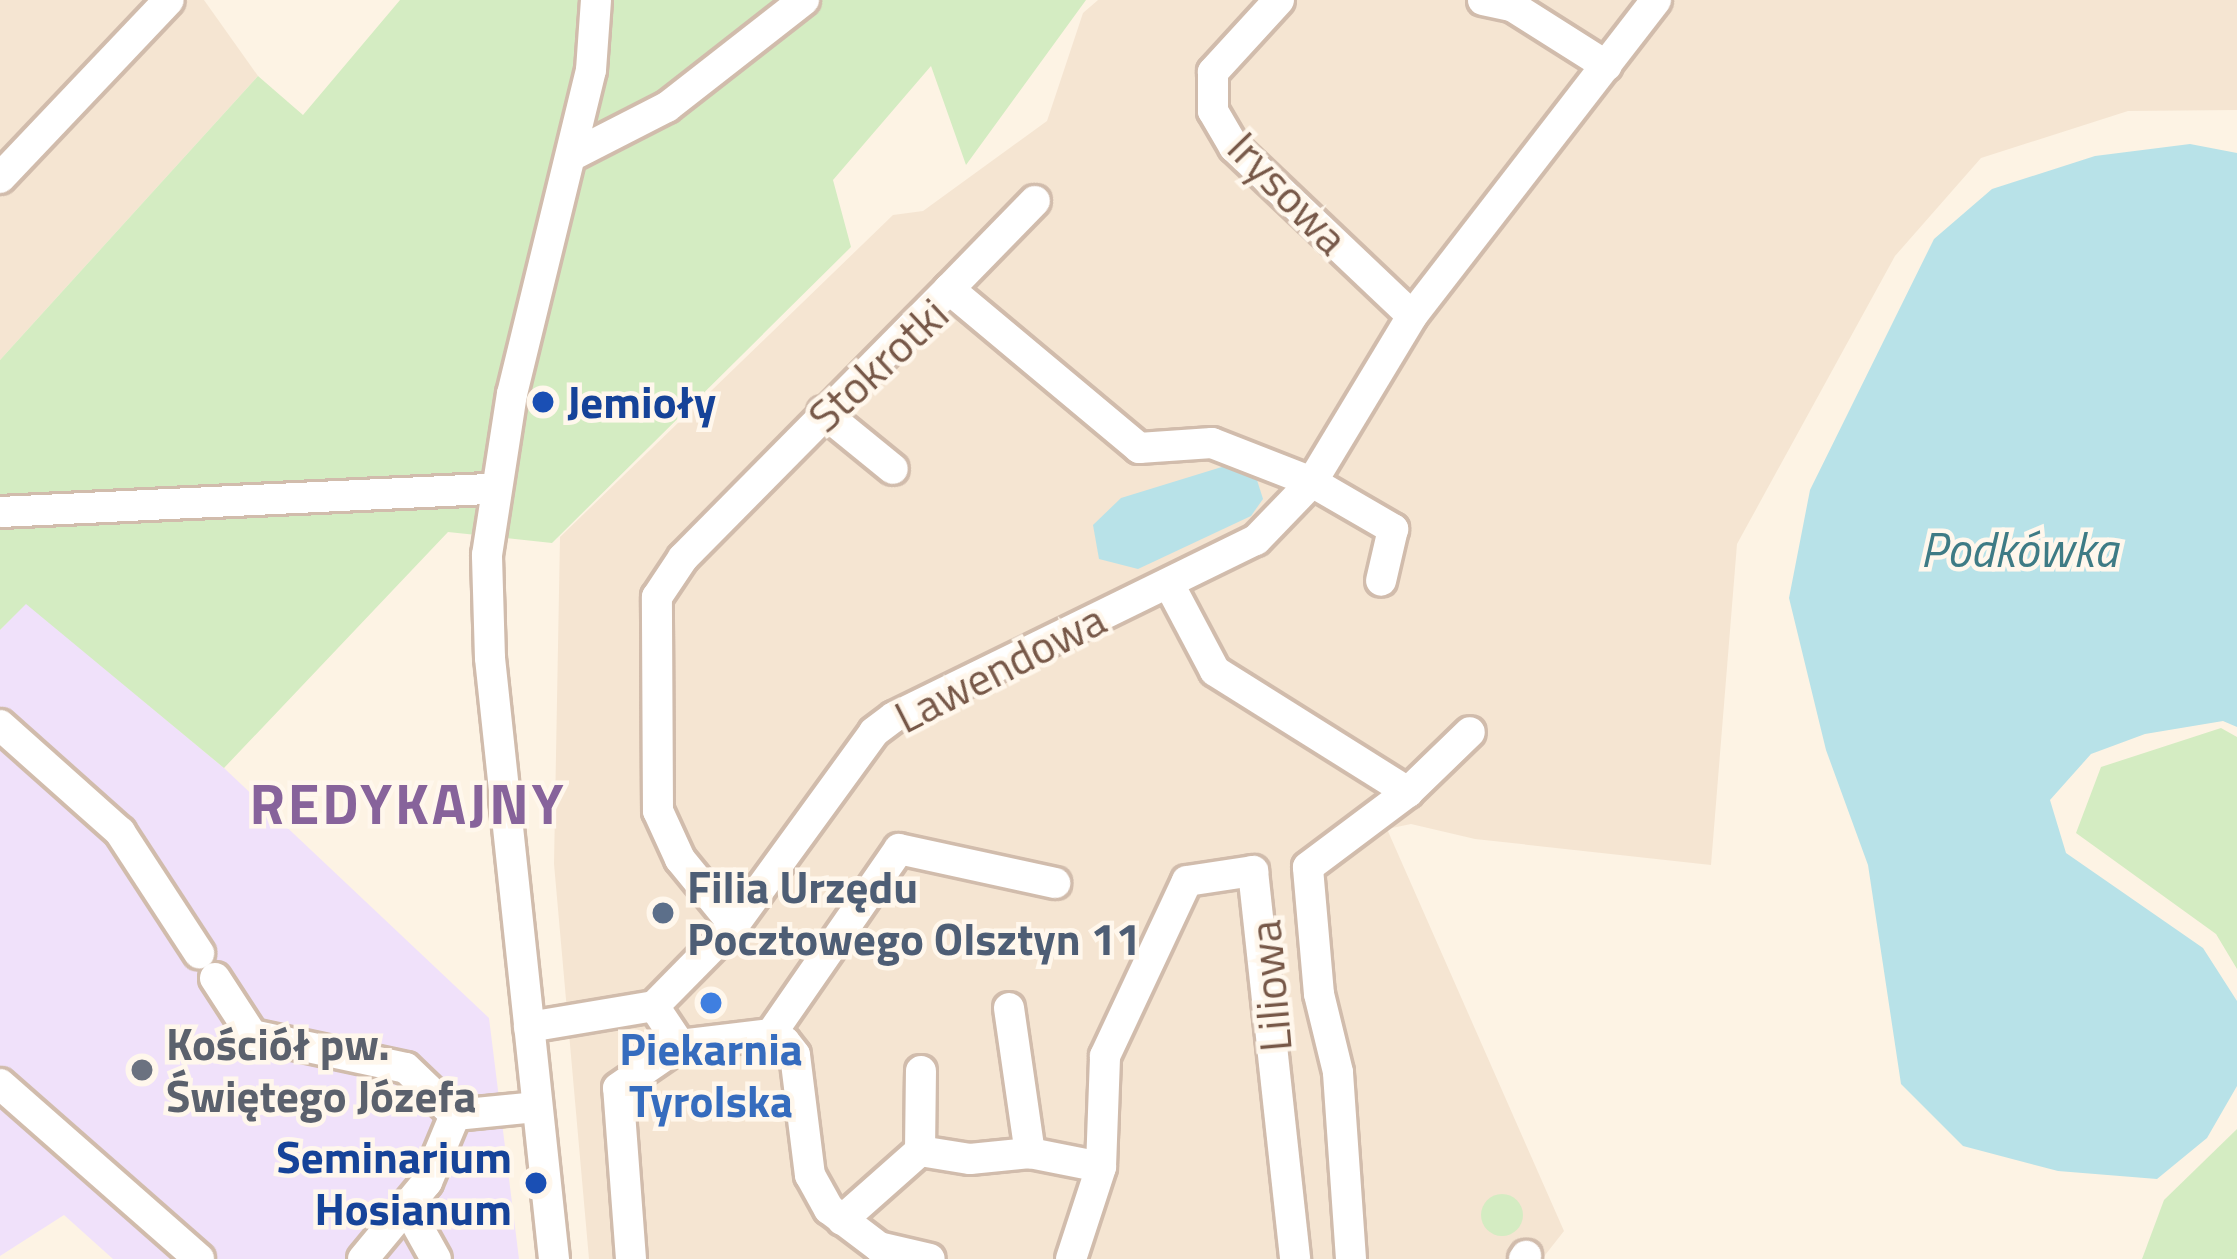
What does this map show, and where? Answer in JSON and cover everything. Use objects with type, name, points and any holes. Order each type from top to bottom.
[{"type":"street","points":[[0,178],[169,0]]},
{"type":"street","points":[[554,1259],[490,658],[495,489],[573,155],[596,0]]},
{"type":"street","points":[[573,155],[667,107],[804,0]]},
{"type":"street","name":"Irysowa","points":[[1279,0],[1213,72],[1213,111],[1234,147],[1412,316]]},
{"type":"street","points":[[1484,0],[1512,6],[1607,66]]},
{"type":"street","name":"Lawendowa","points":[[654,1006],[734,925],[874,732],[1256,540],[1312,482],[1412,316],[1656,0]]},
{"type":"street","points":[[949,290],[1035,201]]},
{"type":"street","name":"Stokrotki","points":[[734,925],[680,859],[658,811],[657,597],[683,558],[949,290],[1139,448],[1212,443],[1312,482],[1393,529],[1381,581]]},
{"type":"street","points":[[823,412],[893,469]]},
{"type":"street","points":[[0,512],[495,489]]},
{"type":"street","points":[[1169,584],[1215,671],[1408,792]]},
{"type":"street","points":[[0,725],[121,832],[252,1035],[406,1068],[455,1115],[536,1107]]},
{"type":"street","points":[[1351,1259],[1338,1072],[1319,994],[1308,867],[1408,792],[1470,732]]},
{"type":"street","points":[[771,1034],[898,849],[1054,884]]},
{"type":"street","name":"Liliowa","points":[[1071,1259],[1101,1168],[1105,1057],[1187,881],[1253,871],[1295,1259]]},
{"type":"street","points":[[529,1027],[654,1006],[680,1045]]},
{"type":"street","points":[[1009,1008],[1030,1154]]},
{"type":"street","points":[[631,1259],[618,1088],[680,1045],[771,1034],[796,1054],[810,1175],[842,1220],[879,1247],[931,1259]]},
{"type":"street","points":[[842,1220],[920,1151],[921,1071]]},
{"type":"street","points":[[0,1084],[199,1259]]},
{"type":"street","points":[[363,1259],[408,1209],[455,1115]]},
{"type":"street","points":[[920,1151],[970,1159],[1030,1154],[1101,1168]]},
{"type":"street","points":[[408,1209],[436,1259]]},
{"type":"shaded area","points":[[0,0],[204,0],[258,76],[0,360]]},
{"type":"shaded area","points":[[1098,0],[2237,0],[2237,110],[2128,111],[1981,158],[1895,256],[1737,544],[1711,865],[1475,839],[1411,824],[1387,829],[1564,1231],[1542,1259],[589,1259],[554,864],[560,537],[893,215],[923,211],[1047,121],[1083,13]]},
{"type":"shaded area","points":[[26,603],[224,768],[489,1018],[519,1259],[113,1259],[64,1215],[0,1256],[0,630]]},
{"type":"green space","points":[[400,0],[1086,0],[966,165],[931,66],[833,180],[851,247],[552,543],[448,532],[224,768],[26,604],[0,630],[0,360],[258,76],[303,115]]},
{"type":"green space","points":[[2221,728],[2237,737],[2237,969],[2216,934],[2076,833],[2101,767]]},
{"type":"green space","points":[[2237,1129],[2237,1259],[2142,1259],[2164,1200]]},
{"type":"green space","points":[[1502,1194],[1517,1200],[1523,1215],[1517,1230],[1502,1236],[1487,1230],[1481,1215],[1487,1200]]},
{"type":"water","name":"Podkówka","points":[[2190,144],[2237,153],[2237,727],[2223,721],[2145,734],[2091,754],[2050,800],[2066,853],[2203,948],[2237,1001],[2237,1086],[2207,1138],[2157,1179],[2058,1171],[1963,1146],[1901,1084],[1868,865],[1826,750],[1789,598],[1810,490],[1934,239],[1992,189],[2095,156]]},
{"type":"water","points":[[1225,466],[1257,480],[1263,499],[1251,516],[1138,569],[1099,559],[1093,525],[1121,498]]},
{"type":"place","name":"Jemioły","points":[[543,402]]},
{"type":"place","name":"Filia Urzędu Pocztowego Olsztyn 11","points":[[663,913]]},
{"type":"place","name":"Piekarnia Tyrolska","points":[[711,1003]]},
{"type":"place","name":"Kościół pw. Świętego Józefa","points":[[142,1070]]},
{"type":"place","name":"Seminarium Hosianum","points":[[536,1183]]},
{"type":"district","name":"REDYKAJNY","points":[[408,803]]}]
